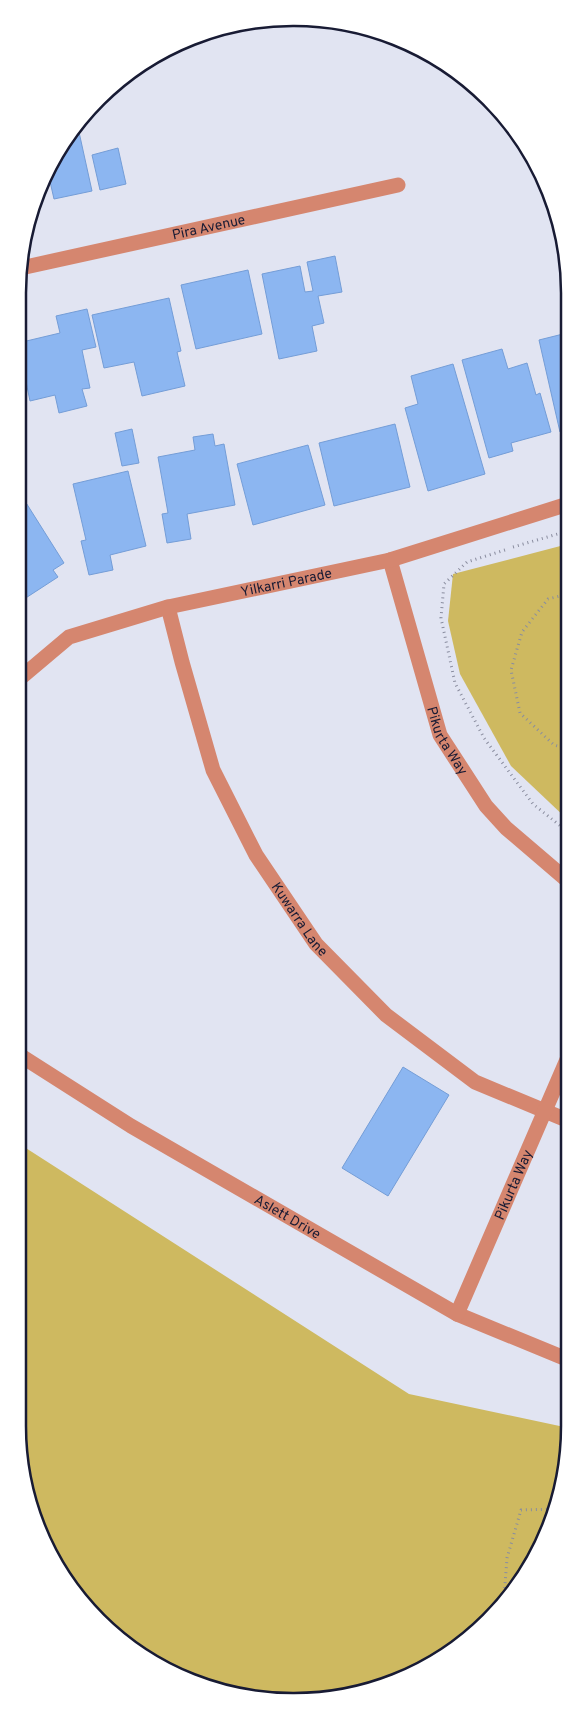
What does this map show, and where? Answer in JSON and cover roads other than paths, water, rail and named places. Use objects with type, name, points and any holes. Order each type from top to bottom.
[{"type":"street","name":"Pira Avenue","points":[[28,266],[398,185]]},
{"type":"street","name":"Yilkarri Parade","points":[[26,673],[69,637],[168,607],[390,560],[561,506]]},
{"type":"street","name":"Pikurta Way","points":[[390,560],[440,735],[486,806],[506,828],[561,876]]},
{"type":"street","name":"Kuwarra Lane","points":[[168,607],[214,770],[256,855],[316,944],[386,1015],[475,1082],[561,1118]]},
{"type":"street","name":"Aslett Drive","points":[[26,1059],[131,1126],[457,1314],[561,1357]]},
{"type":"street","name":"Pikurta Way","points":[[457,1314],[561,1073]]}]
